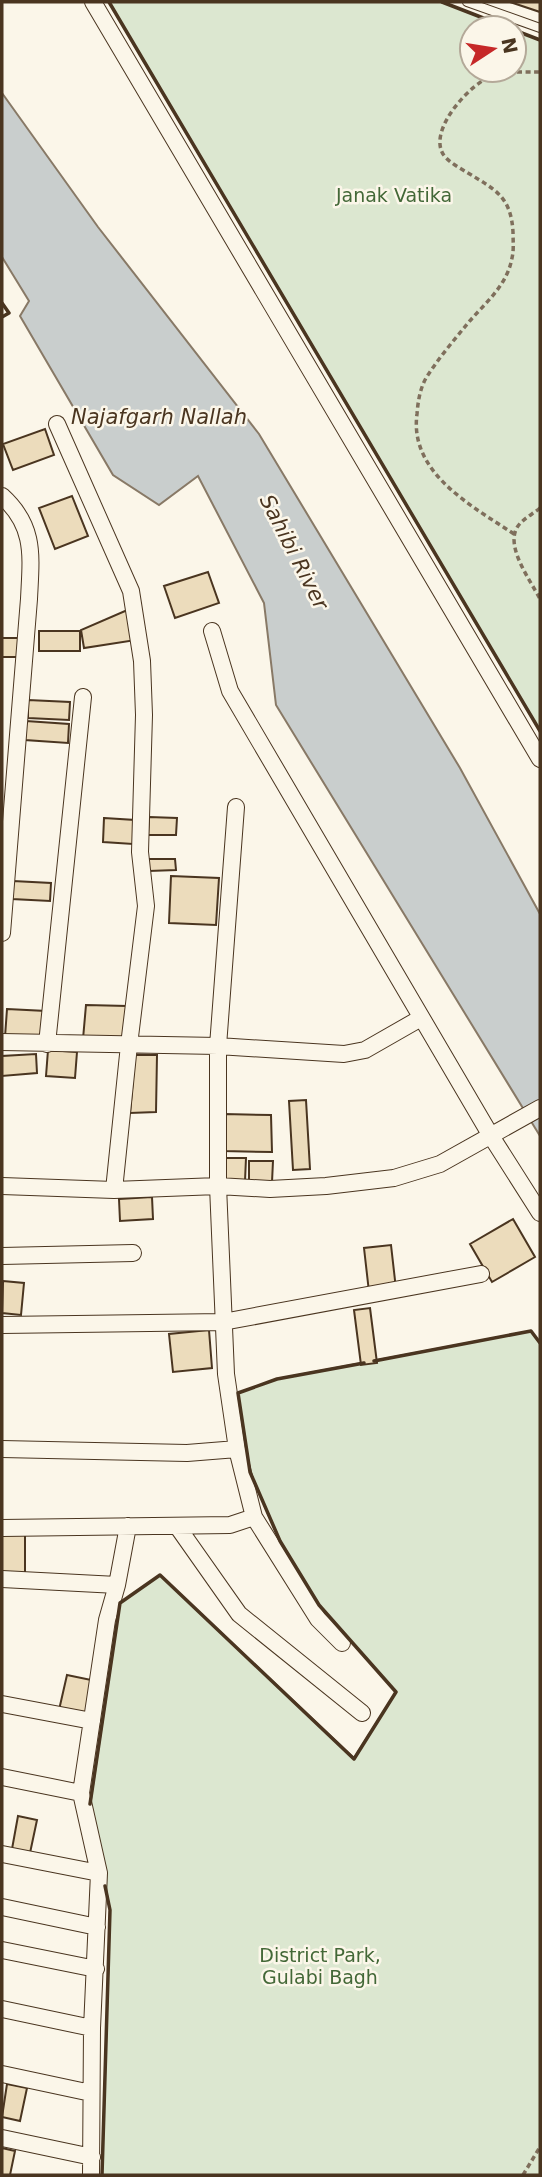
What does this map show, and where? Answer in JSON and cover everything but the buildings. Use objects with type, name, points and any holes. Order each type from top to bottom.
[{"type":"street","points":[[93,2],[540,759]]},
{"type":"street","points":[[57,424],[131,591],[140,648],[144,715],[140,852],[146,906],[114,1190]]},
{"type":"street","points":[[2,497],[18,513],[28,531],[31,557],[2,933]]},
{"type":"street","points":[[212,631],[230,691],[491,1136],[540,1213]]},
{"type":"street","points":[[47,1044],[83,697]]},
{"type":"street","points":[[236,807],[218,1046],[218,1186],[226,1374],[237,1449],[254,1517],[318,1619],[342,1643]]},
{"type":"street","points":[[2,1042],[218,1046],[344,1054],[365,1049],[421,1017]]},
{"type":"street","points":[[2,1186],[114,1190],[218,1186],[271,1189],[394,1178],[440,1164],[540,1108]]},
{"type":"street","points":[[2,1256],[133,1254]]},
{"type":"street","points":[[2,1325],[223,1322],[481,1274]]},
{"type":"street","points":[[2,1449],[187,1453],[237,1449]]},
{"type":"street","points":[[2,1528],[230,1525],[254,1517]]},
{"type":"street","points":[[91,2175],[92,2028],[99,1873],[81,1793],[107,1620],[117,1585],[128,1526]]},
{"type":"street","points":[[177,1526],[239,1614],[362,1713]]},
{"type":"street","points":[[2,1578],[117,1585]]},
{"type":"street","points":[[2,1704],[92,1721]]},
{"type":"street","points":[[2,1777],[81,1793]]},
{"type":"street","points":[[2,1854],[99,1873]]},
{"type":"street","points":[[2,1907],[97,1927]]},
{"type":"street","points":[[2,1950],[96,1969]]},
{"type":"street","points":[[2,2008],[92,2028]]},
{"type":"street","points":[[2,2074],[91,2094]]},
{"type":"street","points":[[2,2138],[92,2157]]},
{"type":"lane","points":[[467,2],[540,28]]},
{"type":"path","points":[[514,534],[469,504],[434,472],[421,450],[416,421],[419,395],[426,379],[467,324],[499,288],[507,275],[513,255],[511,218],[505,199],[493,188],[448,159],[440,146],[440,137],[454,109],[480,81],[495,75],[540,72]]},
{"type":"path","points":[[540,508],[520,523],[514,534],[516,554],[540,599]]},
{"type":"path","points":[[523,2175],[540,2147]]},
{"type":"green space","name":"Janak Vatika","points":[[109,2],[442,2],[473,14],[458,14],[458,84],[528,84],[528,35],[540,40],[540,731]]},
{"type":"green space","name":"District Park, Gulabi Bagh","points":[[531,1331],[540,1343],[540,2175],[102,2175],[110,1910],[90,1806],[120,1603],[160,1575],[354,1758],[396,1692],[319,1605],[280,1541],[250,1472],[238,1393],[277,1379]]},
{"type":"water","name":"Najafgarh Nallah","points":[[2,93],[98,227],[259,434],[460,768],[540,914],[540,1136],[276,705],[264,603],[198,476],[159,505],[113,475],[20,316],[29,301],[2,257]]},
{"type":"wall","points":[[109,2],[540,731]]},
{"type":"wall","points":[[442,2],[473,14]]},
{"type":"wall","points":[[528,35],[540,40]]},
{"type":"wall","points":[[2,303],[9,313],[2,317]]},
{"type":"wall","points":[[374,1361],[531,1331],[540,1343]]},
{"type":"wall","points":[[90,1804],[120,1603],[160,1575],[354,1759],[396,1692],[319,1605],[280,1541],[250,1472],[238,1393],[277,1379],[364,1363]]},
{"type":"wall","points":[[102,2175],[110,1910],[105,1886]]},
{"type":"water label","name":"Sahibi River","points":[[294,552]]}]
